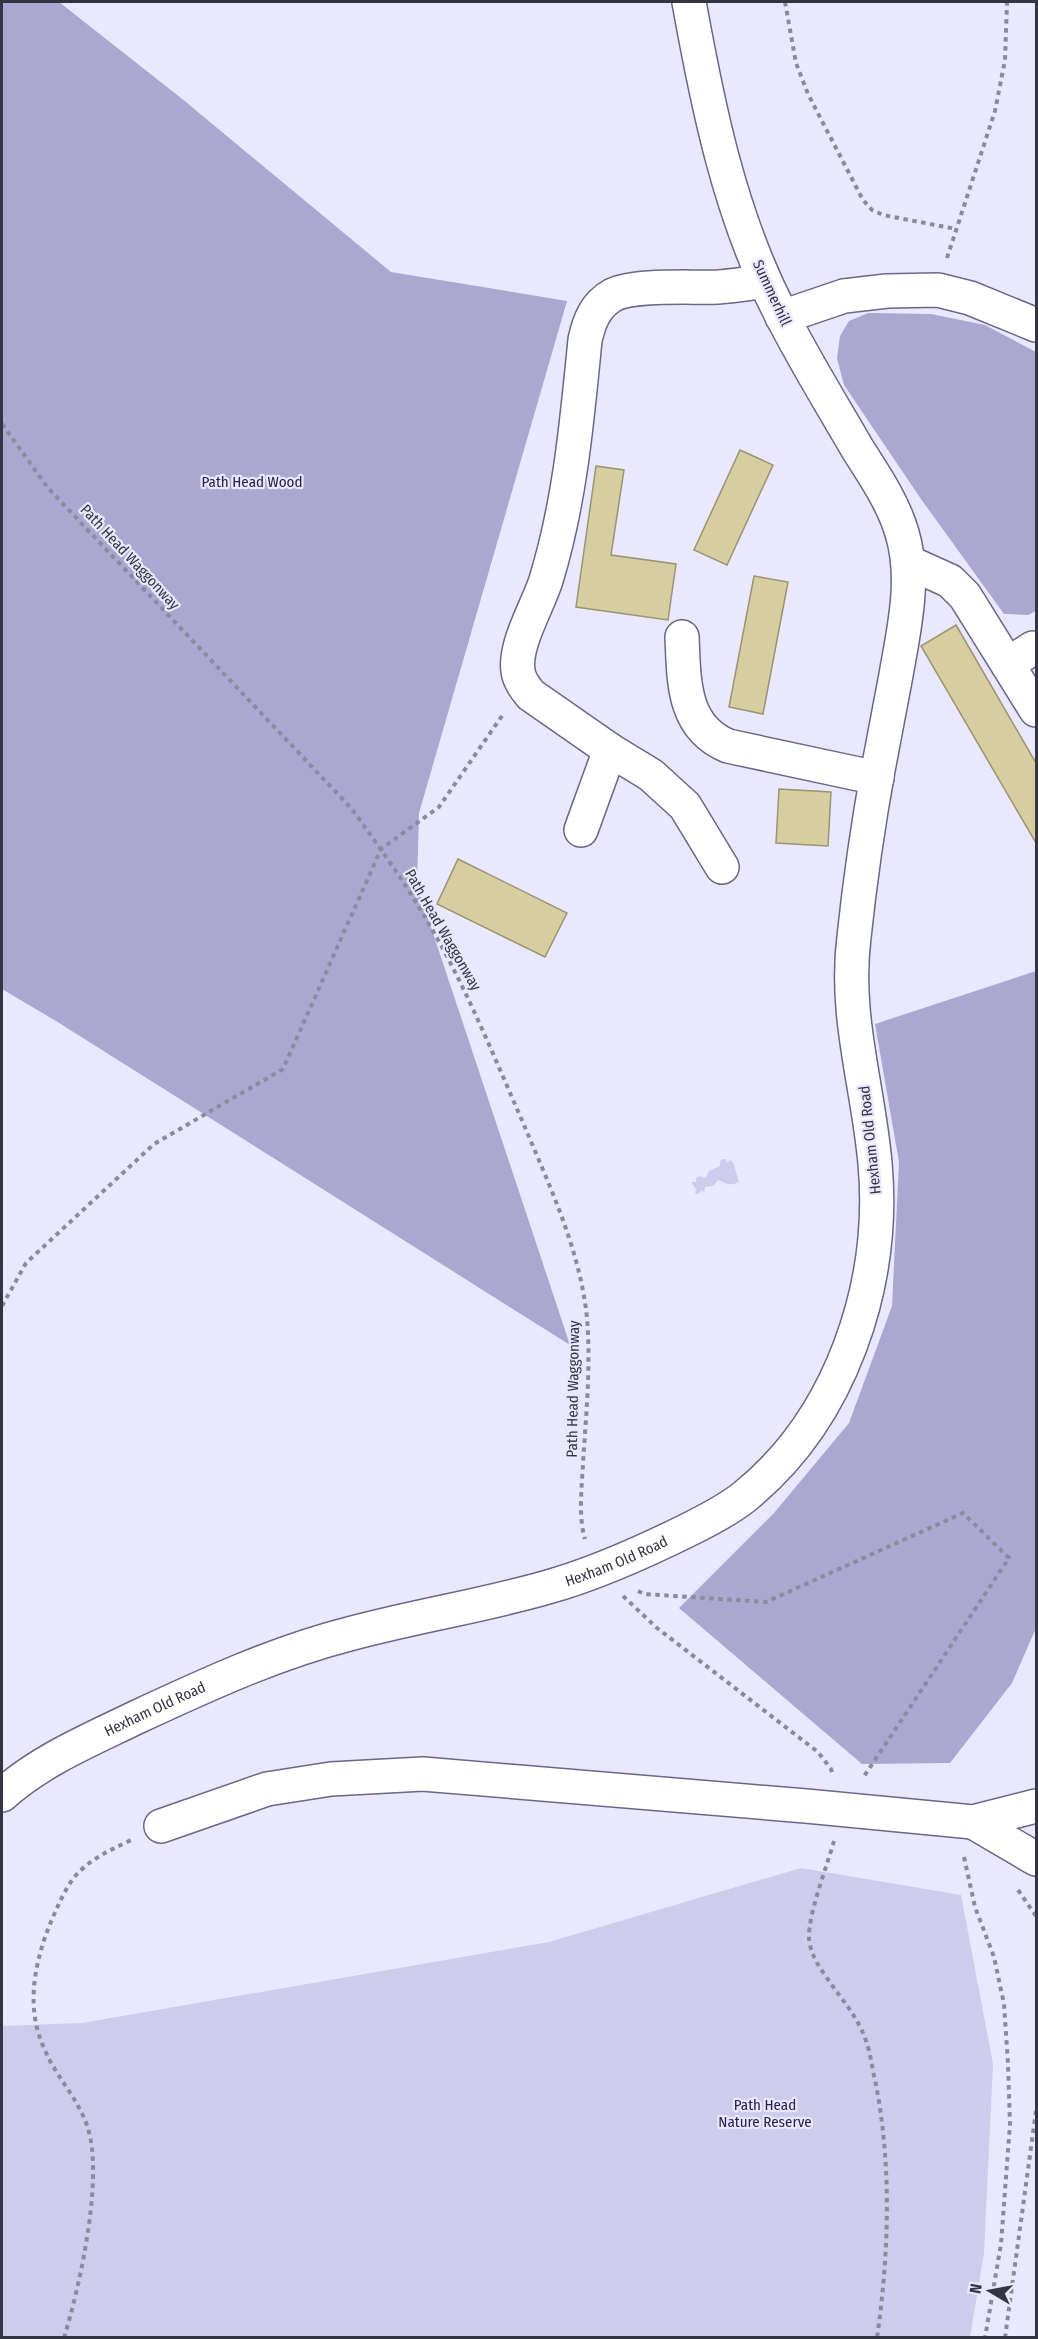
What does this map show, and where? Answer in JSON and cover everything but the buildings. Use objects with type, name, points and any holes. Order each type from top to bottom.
[{"type":"street","name":"Summerhill","points":[[689,2],[701,70],[721,151],[742,223],[764,282],[886,495],[902,530],[908,562],[908,595],[903,636],[877,778]]},
{"type":"street","points":[[722,867],[685,806],[651,775],[609,750],[531,695],[524,686],[518,671],[519,652],[541,597],[556,548],[573,459],[585,340],[590,321],[600,305],[614,294],[633,290],[720,287],[764,282]]},
{"type":"street","points":[[782,317],[844,297],[887,291],[938,290],[970,298],[1036,325]]},
{"type":"street","points":[[908,562],[950,581],[1020,656],[1036,710]]},
{"type":"street","points":[[682,637],[683,679],[688,701],[695,718],[706,733],[716,741],[728,746],[877,778]]},
{"type":"street","points":[[581,830],[609,750]]},
{"type":"street","name":"Hexham Old Road","points":[[2,1795],[15,1783],[65,1751],[293,1650],[350,1633],[550,1587],[596,1572],[693,1527],[741,1500],[777,1466],[809,1427],[831,1393],[863,1306],[871,1267],[877,1214],[875,1165],[852,1020],[852,946],[877,778]]},
{"type":"street","points":[[160,1826],[267,1789],[331,1779],[423,1774],[842,1809],[967,1822],[1036,1806]]},
{"type":"street","points":[[967,1822],[1036,1859]]},
{"type":"path","points":[[785,2],[794,52],[804,84],[863,200],[872,210],[883,215],[956,229]]},
{"type":"path","points":[[938,290],[995,111],[1005,60],[1007,2]]},
{"type":"path","name":"Path Head Waggonway","points":[[2,424],[48,488],[351,808],[421,909],[473,1008],[559,1208],[574,1257],[587,1318],[582,1530],[596,1572]]},
{"type":"path","points":[[2,1306],[26,1263],[154,1144],[283,1069],[381,849],[439,807],[524,686]]},
{"type":"path","points":[[596,1572],[644,1594],[766,1602],[963,1513],[1009,1558],[842,1809],[812,1919],[809,1937],[812,1953],[825,1976],[850,2007],[867,2044],[880,2105],[887,2178],[883,2271],[877,2337]]},
{"type":"path","points":[[596,1572],[657,1628],[818,1752]]},
{"type":"path","points":[[967,1822],[964,1860],[975,1907],[994,1957],[1004,2004],[1008,2064],[1010,2124],[1001,2244],[985,2337]]},
{"type":"path","points":[[64,2337],[83,2261],[93,2165],[90,2138],[84,2115],[44,2049],[38,2032],[34,2011],[34,1979],[39,1953],[63,1895],[79,1872],[96,1857],[160,1826]]},
{"type":"path","points":[[1013,1885],[1027,1900],[1036,1916]]},
{"type":"path","points":[[1005,2337],[1036,2110]]},
{"type":"green space","name":"Path Head Wood","points":[[2,2],[59,2],[181,98],[391,272],[567,301],[419,813],[417,885],[570,1345],[2,989]]},
{"type":"green space","points":[[868,313],[931,314],[985,325],[1036,352],[1036,611],[1028,615],[1004,614],[921,499],[844,385],[837,358],[840,336],[849,321]]},
{"type":"green space","points":[[1036,971],[1036,1628],[1012,1683],[950,1763],[862,1764],[679,1608],[774,1513],[849,1423],[892,1306],[899,1162],[875,1024]]},
{"type":"green space","points":[[726,1159],[727,1163],[730,1160],[733,1162],[739,1182],[730,1184],[718,1180],[713,1186],[705,1187],[704,1193],[702,1190],[698,1194],[695,1193],[696,1189],[691,1182],[696,1182],[699,1176],[705,1178],[709,1171],[720,1166],[720,1161]]},
{"type":"green space","name":"Path Head Nature Reserve","points":[[801,1868],[961,1895],[993,2064],[984,2253],[970,2337],[2,2337],[2,2026],[82,2023],[549,1942]]}]
